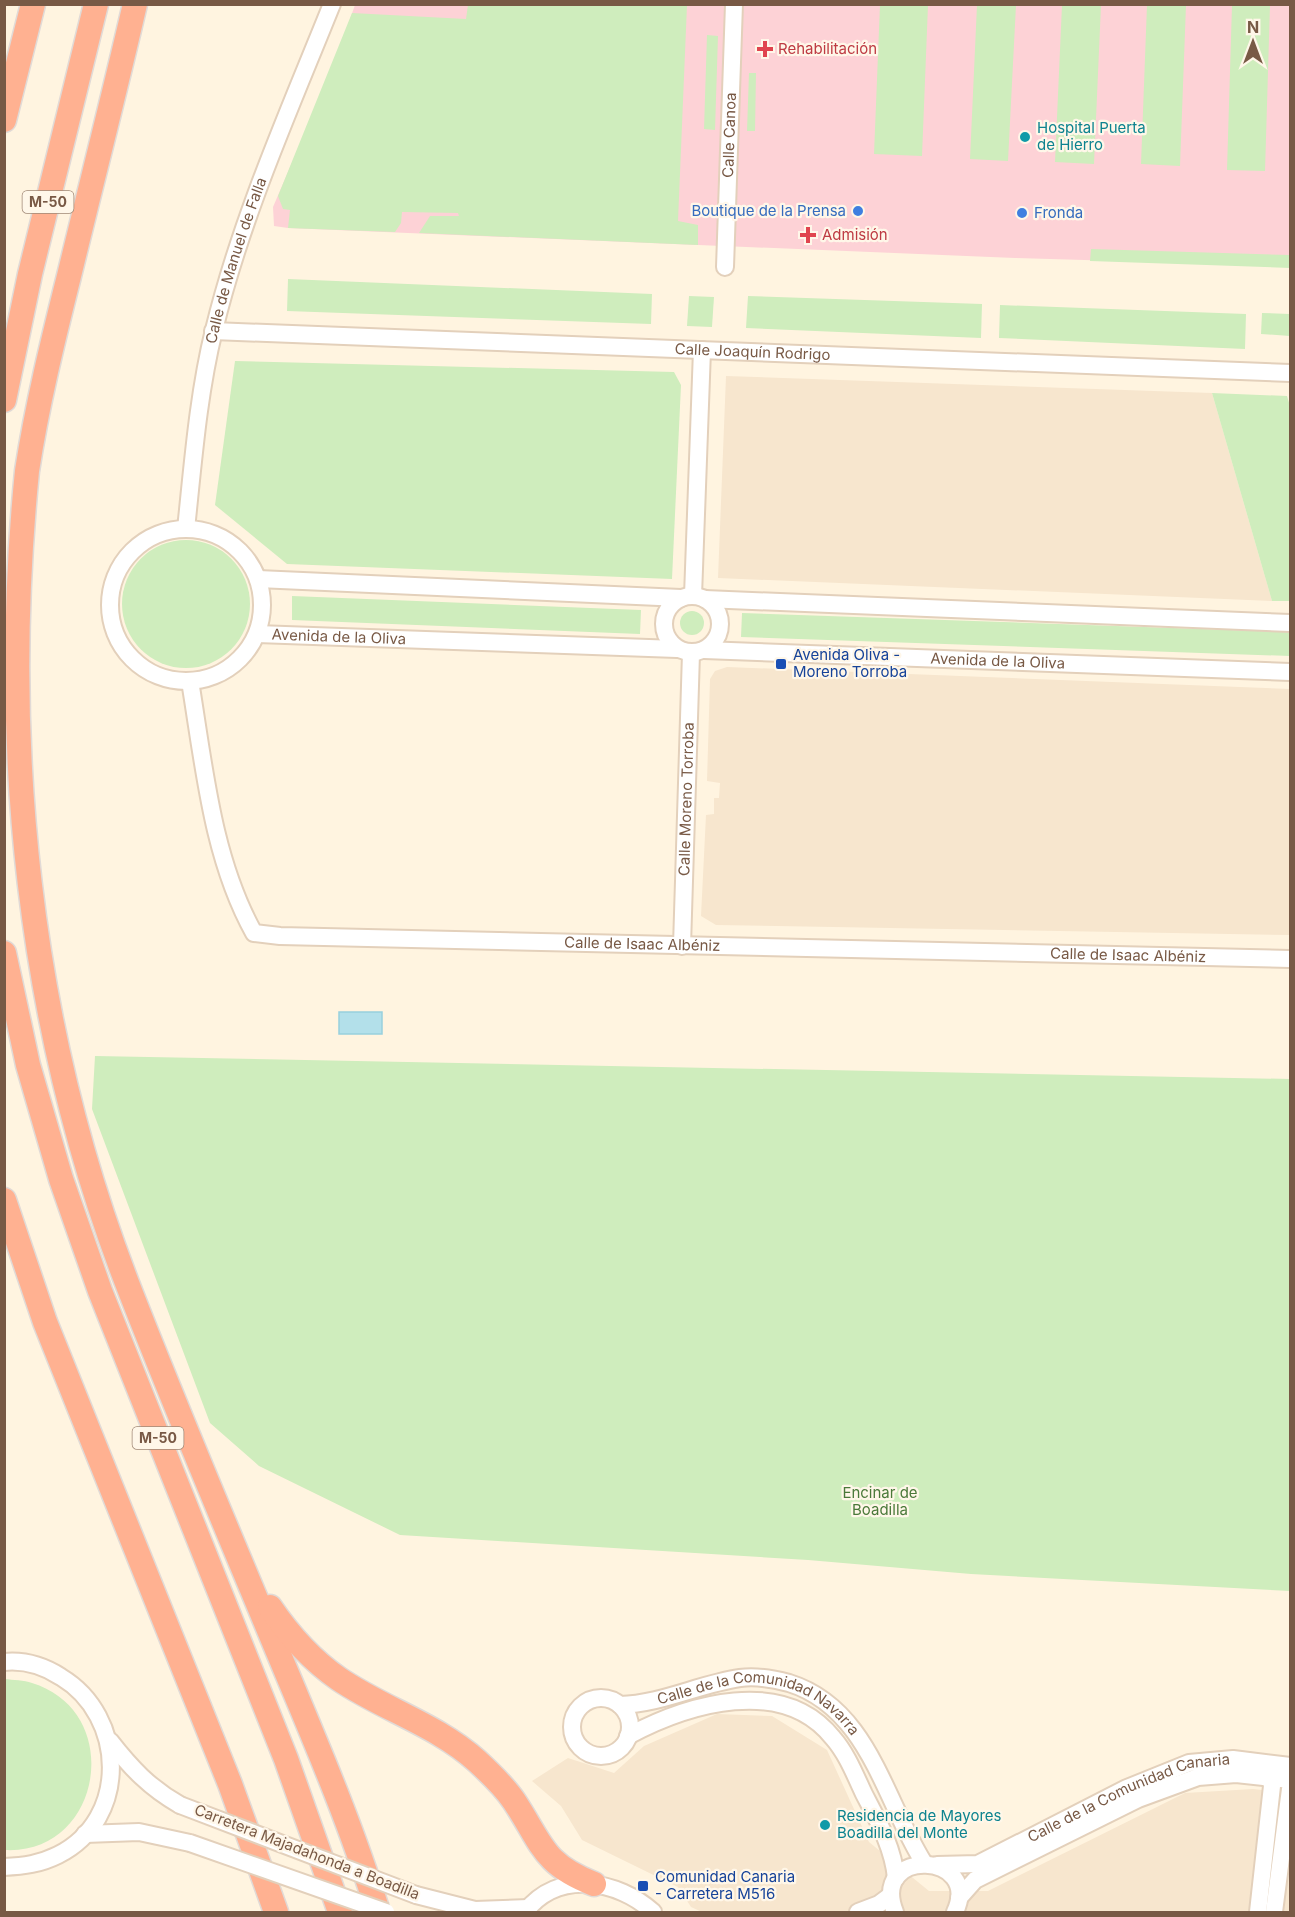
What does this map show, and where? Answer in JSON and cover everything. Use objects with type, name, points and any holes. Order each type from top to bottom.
[{"type":"highway","points":[[4,120],[33,4]]},
{"type":"highway","name":"M-50","points":[[4,400],[30,274],[96,4]]},
{"type":"highway","points":[[135,4],[43,385],[25,484],[15,575],[12,665],[12,753],[18,849],[33,955],[54,1056],[88,1173],[126,1280],[232,1543],[321,1755],[363,1863],[378,1912]]},
{"type":"highway","points":[[99,157],[146,4]]},
{"type":"highway","name":"M-50","points":[[4,953],[28,1065],[61,1179],[100,1291],[286,1759],[340,1912]]},
{"type":"highway","points":[[4,1200],[45,1322],[230,1784],[276,1912]]},
{"type":"highway","points":[[4,1241],[45,1322]]},
{"type":"highway","points":[[232,1543],[270,1608],[311,1657],[339,1680],[447,1739],[475,1759],[513,1801],[543,1851],[572,1875],[594,1884]]},
{"type":"street","name":"Calle de Manuel de Falla","points":[[186,529],[213,332],[226,284],[260,183],[332,4]]},
{"type":"street","name":"Calle Canoa","points":[[727,4],[721,267],[734,4]]},
{"type":"street","name":"Calle Joaquín Rodrigo","points":[[213,332],[1290,373]]},
{"type":"street","points":[[693,598],[702,350]]},
{"type":"street","points":[[186,529],[209,532],[230,543],[247,559],[258,579],[262,597],[262,616],[257,634]]},
{"type":"street","name":"Avenida de la Oliva","points":[[186,529],[162,533],[140,544],[129,556],[113,583],[110,607],[114,631],[126,652],[144,668],[166,678],[190,681],[211,677],[230,667],[246,652],[257,634],[1290,672]]},
{"type":"street","points":[[258,579],[1290,623]]},
{"type":"street","points":[[693,598],[717,610],[721,625],[716,640],[691,651],[666,638],[663,622],[668,608],[693,598]]},
{"type":"street","name":"Calle Moreno Torroba","points":[[682,946],[691,651]]},
{"type":"street","name":"Calle de Isaac Albéniz","points":[[190,681],[213,818],[239,907],[254,933],[280,936],[1290,959]]},
{"type":"street","points":[[4,1662],[16,1661],[47,1668],[76,1685],[97,1710],[110,1741],[112,1774],[103,1806],[85,1834],[59,1854],[28,1866],[4,1867]]},
{"type":"street","name":"Calle de la Comunidad Navarra","points":[[620,1704],[646,1702],[742,1678],[783,1681],[817,1695],[835,1708],[861,1738],[906,1833],[931,1864],[953,1878],[957,1905]]},
{"type":"street","points":[[602,1697],[620,1704],[629,1719],[628,1736],[616,1752],[597,1755],[580,1747],[572,1729],[576,1711],[592,1699],[602,1697]]},
{"type":"street","name":"Calle de la Comunidad Navarra","points":[[628,1736],[658,1722],[738,1700],[767,1700],[802,1712],[819,1723],[843,1751],[890,1848],[896,1878]]},
{"type":"street","name":"Carretera Majadahonda a Boadilla","points":[[110,1741],[136,1774],[159,1793],[180,1805],[416,1894],[475,1910],[527,1910]]},
{"type":"street","name":"Calle de la Comunidad Canaria","points":[[931,1864],[978,1864],[1127,1788],[1189,1763],[1233,1759],[1290,1766]]},
{"type":"street","name":"Calle de la Comunidad Canaria","points":[[957,1905],[975,1880],[1138,1799],[1198,1777],[1236,1774],[1290,1780]]},
{"type":"street","points":[[1258,1912],[1272,1786],[1270,1777]]},
{"type":"street","points":[[1274,1912],[1290,1789]]},
{"type":"street","name":"Carretera Majadahonda a Boadilla","points":[[85,1834],[140,1832],[190,1843],[386,1912]]},
{"type":"street","points":[[895,1912],[891,1895],[896,1878],[914,1865],[931,1864]]},
{"type":"street","points":[[527,1910],[555,1891],[570,1885],[594,1884],[617,1888],[638,1899],[653,1912]]},
{"type":"street","points":[[858,1912],[879,1904],[891,1895]]},
{"type":"shaded area","points":[[355,5],[1290,5],[1290,266],[1015,258],[274,226],[273,207],[331,72]]},
{"type":"shaded area","points":[[726,376],[1212,393],[1272,601],[718,578]]},
{"type":"shaded area","points":[[727,667],[1290,689],[1290,935],[716,925],[701,916],[706,815],[714,814],[714,798],[719,798],[720,783],[707,781],[710,679],[715,671]]},
{"type":"shaded area","points":[[717,1714],[772,1716],[827,1750],[869,1842],[929,1891],[988,1891],[1185,1793],[1253,1789],[1290,1793],[1290,1912],[702,1912],[691,1907],[678,1887],[582,1840],[561,1806],[532,1781],[568,1758],[614,1773],[644,1746]]},
{"type":"green space","points":[[468,5],[687,5],[678,221],[698,225],[698,245],[419,233],[430,216],[459,216],[458,213],[402,212],[401,223],[395,232],[288,228],[290,210],[283,209],[278,196],[352,13],[466,19]]},
{"type":"green space","points":[[880,5],[928,5],[922,156],[874,154]]},
{"type":"green space","points":[[977,5],[1016,5],[1008,161],[970,159]]},
{"type":"green space","points":[[1062,5],[1101,5],[1094,164],[1055,162]]},
{"type":"green space","points":[[1147,5],[1186,5],[1180,166],[1141,164]]},
{"type":"green space","points":[[1232,5],[1270,5],[1265,171],[1227,170]]},
{"type":"green space","points":[[707,35],[718,36],[715,130],[704,129]]},
{"type":"green space","points":[[749,73],[756,73],[755,131],[747,131]]},
{"type":"green space","points":[[1091,249],[1290,255],[1290,268],[1090,261]]},
{"type":"green space","points":[[288,279],[652,294],[651,324],[287,311]]},
{"type":"green space","points":[[689,296],[714,297],[712,327],[687,326]]},
{"type":"green space","points":[[748,296],[982,304],[981,338],[746,328]]},
{"type":"green space","points":[[1000,305],[1246,314],[1245,349],[999,338]]},
{"type":"green space","points":[[1262,313],[1290,314],[1290,336],[1261,334]]},
{"type":"green space","points":[[235,361],[674,372],[681,385],[672,579],[287,564],[215,505]]},
{"type":"green space","points":[[1212,393],[1287,396],[1290,406],[1290,601],[1272,601]]},
{"type":"green space","points":[[186,540],[211,545],[231,559],[245,579],[250,604],[245,629],[231,649],[211,663],[186,668],[161,663],[141,649],[127,629],[122,604],[127,579],[141,559],[161,545]]},
{"type":"green space","points":[[292,596],[641,610],[640,634],[292,620]]},
{"type":"green space","points":[[692,611],[701,614],[704,623],[701,632],[692,635],[683,632],[680,623],[683,614]]},
{"type":"green space","points":[[742,613],[1290,632],[1290,656],[741,637]]},
{"type":"green space","name":"Encinar de Boadilla","points":[[95,1056],[1290,1079],[1290,1591],[971,1574],[808,1560],[400,1535],[259,1466],[210,1423],[92,1109]]},
{"type":"green space","points":[[5,1679],[32,1683],[62,1699],[81,1722],[90,1750],[90,1779],[81,1807],[63,1830],[38,1845],[5,1850]]},
{"type":"water","points":[[339,1012],[382,1012],[382,1034],[339,1034]]},
{"type":"place","name":"Rehabilitación","points":[[765,49]]},
{"type":"place","name":"Hospital Puerta de Hierro","points":[[1025,137]]},
{"type":"place","name":"Boutique de la Prensa","points":[[858,211]]},
{"type":"place","name":"Fronda","points":[[1022,213]]},
{"type":"place","name":"Admisión","points":[[808,235]]},
{"type":"place","name":"Avenida Oliva - Moreno Torroba","points":[[781,664]]},
{"type":"place","name":"Residencia de Mayores Boadilla del Monte","points":[[825,1825]]},
{"type":"place","name":"Comunidad Canaria - Carretera M516","points":[[643,1886]]}]
